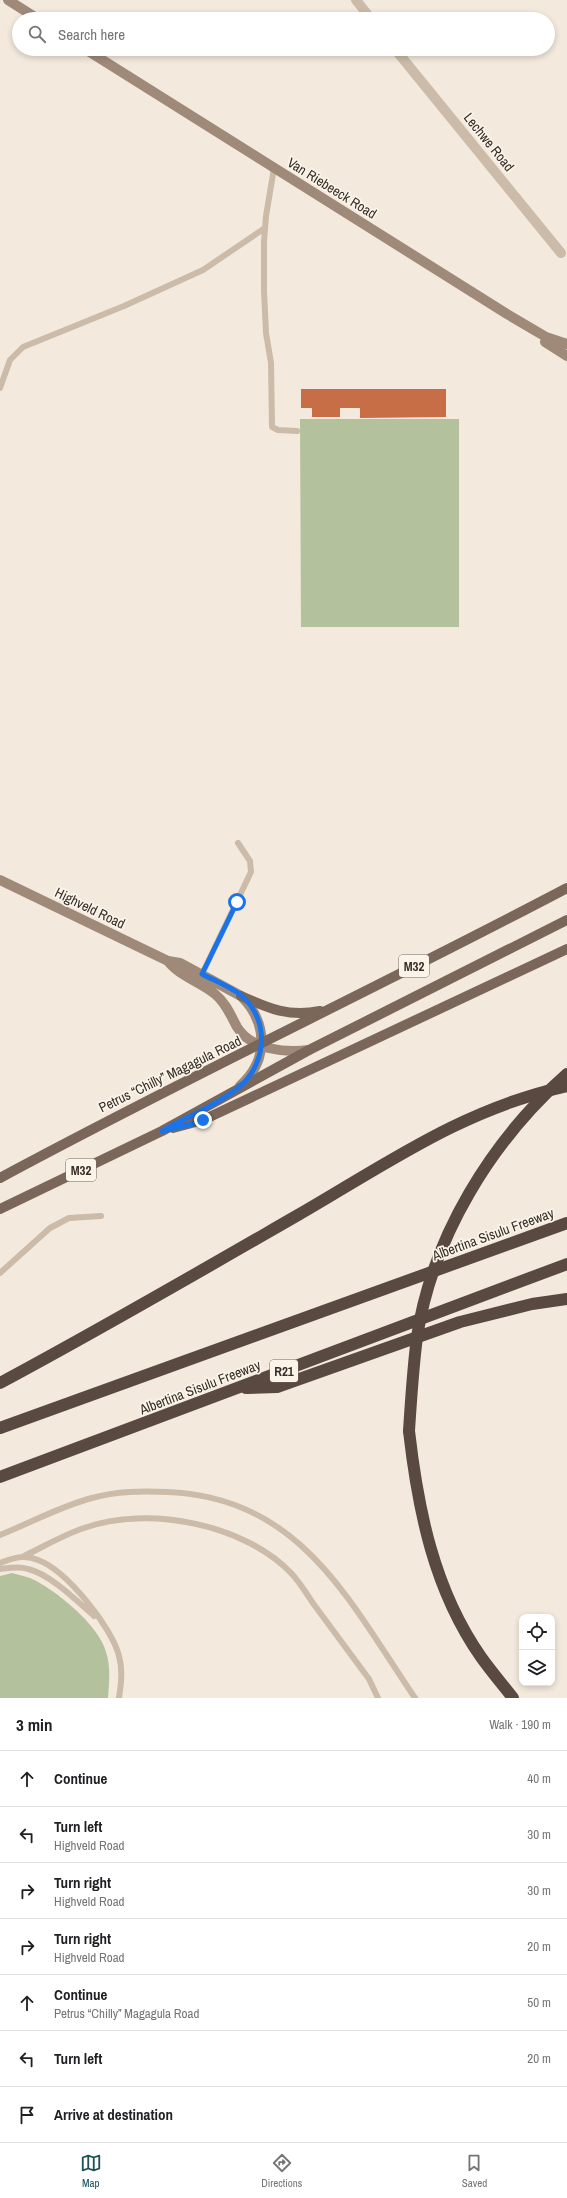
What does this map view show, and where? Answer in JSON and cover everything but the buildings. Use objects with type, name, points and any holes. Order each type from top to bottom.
[{"type":"highway","points":[[512,1698],[480,1656],[446,1591],[432,1556],[422,1519],[414,1477],[409,1431],[411,1389],[417,1336],[425,1300],[442,1251],[463,1204],[484,1169],[505,1139],[541,1097],[567,1074]]},
{"type":"highway","points":[[0,1383],[104,1327],[451,1126],[516,1099],[567,1086]]},
{"type":"highway","name":"Albertina Sisulu Freeway","points":[[0,1428],[567,1223]]},
{"type":"highway","name":"Albertina Sisulu Freeway","points":[[0,1477],[241,1388],[567,1264]]},
{"type":"highway","points":[[241,1388],[277,1387],[460,1322],[519,1306],[567,1299]]},
{"type":"main road","name":"Petrus “Chilly” Magagula Road","points":[[0,1178],[135,1106],[261,1044],[567,888]]},
{"type":"main road","name":"M32","points":[[0,1209],[162,1131],[309,1050],[567,920]]},
{"type":"main road","points":[[162,1131],[203,1120],[567,948]]},
{"type":"main road","points":[[241,996],[290,1014],[303,1014],[332,1008]]},
{"type":"street","points":[[8,0],[27,12]]},
{"type":"street","points":[[356,0],[365,12]]},
{"type":"street","name":"Van Riebeeck Road","points":[[96,56],[507,314],[546,337],[567,344]]},
{"type":"street","name":"Lechwe Road","points":[[401,56],[561,253]]},
{"type":"street","points":[[507,314],[531,333],[567,356]]},
{"type":"street","name":"Highveld Road","points":[[0,880],[168,961],[180,963],[241,996],[258,1018],[261,1026],[261,1044],[260,1056],[253,1072],[234,1091]]},
{"type":"street","name":"Highveld Road","points":[[168,961],[177,971],[218,996],[244,1036],[282,1051],[309,1050]]},
{"type":"lane","points":[[274,168],[265,228],[264,291],[266,333],[271,363],[272,396],[270,420],[272,427],[278,430],[297,431]]},
{"type":"lane","points":[[0,388],[10,360],[23,347],[124,306],[203,270],[265,228]]},
{"type":"lane","points":[[202,974],[251,872],[250,861],[238,844]]},
{"type":"lane","points":[[0,1273],[50,1228],[69,1218],[101,1216]]},
{"type":"lane","points":[[0,1535],[91,1498],[117,1493],[180,1492],[237,1506],[256,1514],[285,1531],[314,1557],[329,1574],[362,1619],[415,1698]]},
{"type":"lane","points":[[0,1563],[24,1556],[83,1528],[114,1520],[134,1518],[180,1522],[214,1529],[236,1536],[277,1560],[293,1575],[370,1679],[378,1698]]},
{"type":"lane","points":[[24,1556],[37,1559],[52,1568],[79,1593],[102,1622],[115,1643],[119,1655],[122,1671],[119,1698]]},
{"type":"lane","points":[[0,1569],[17,1567],[29,1569],[43,1575],[102,1622]]},
{"type":"green space","points":[[300,419],[459,419],[459,627],[301,627]]},
{"type":"green space","points":[[12,1573],[30,1578],[51,1590],[75,1609],[95,1631],[102,1642],[109,1663],[108,1698],[0,1698],[0,1576]]},
{"type":"route","points":[[203,1120],[162,1131],[234,1091],[248,1079],[260,1056],[262,1034],[261,1026],[249,1004],[241,996],[227,987],[202,974],[237,902]]}]
